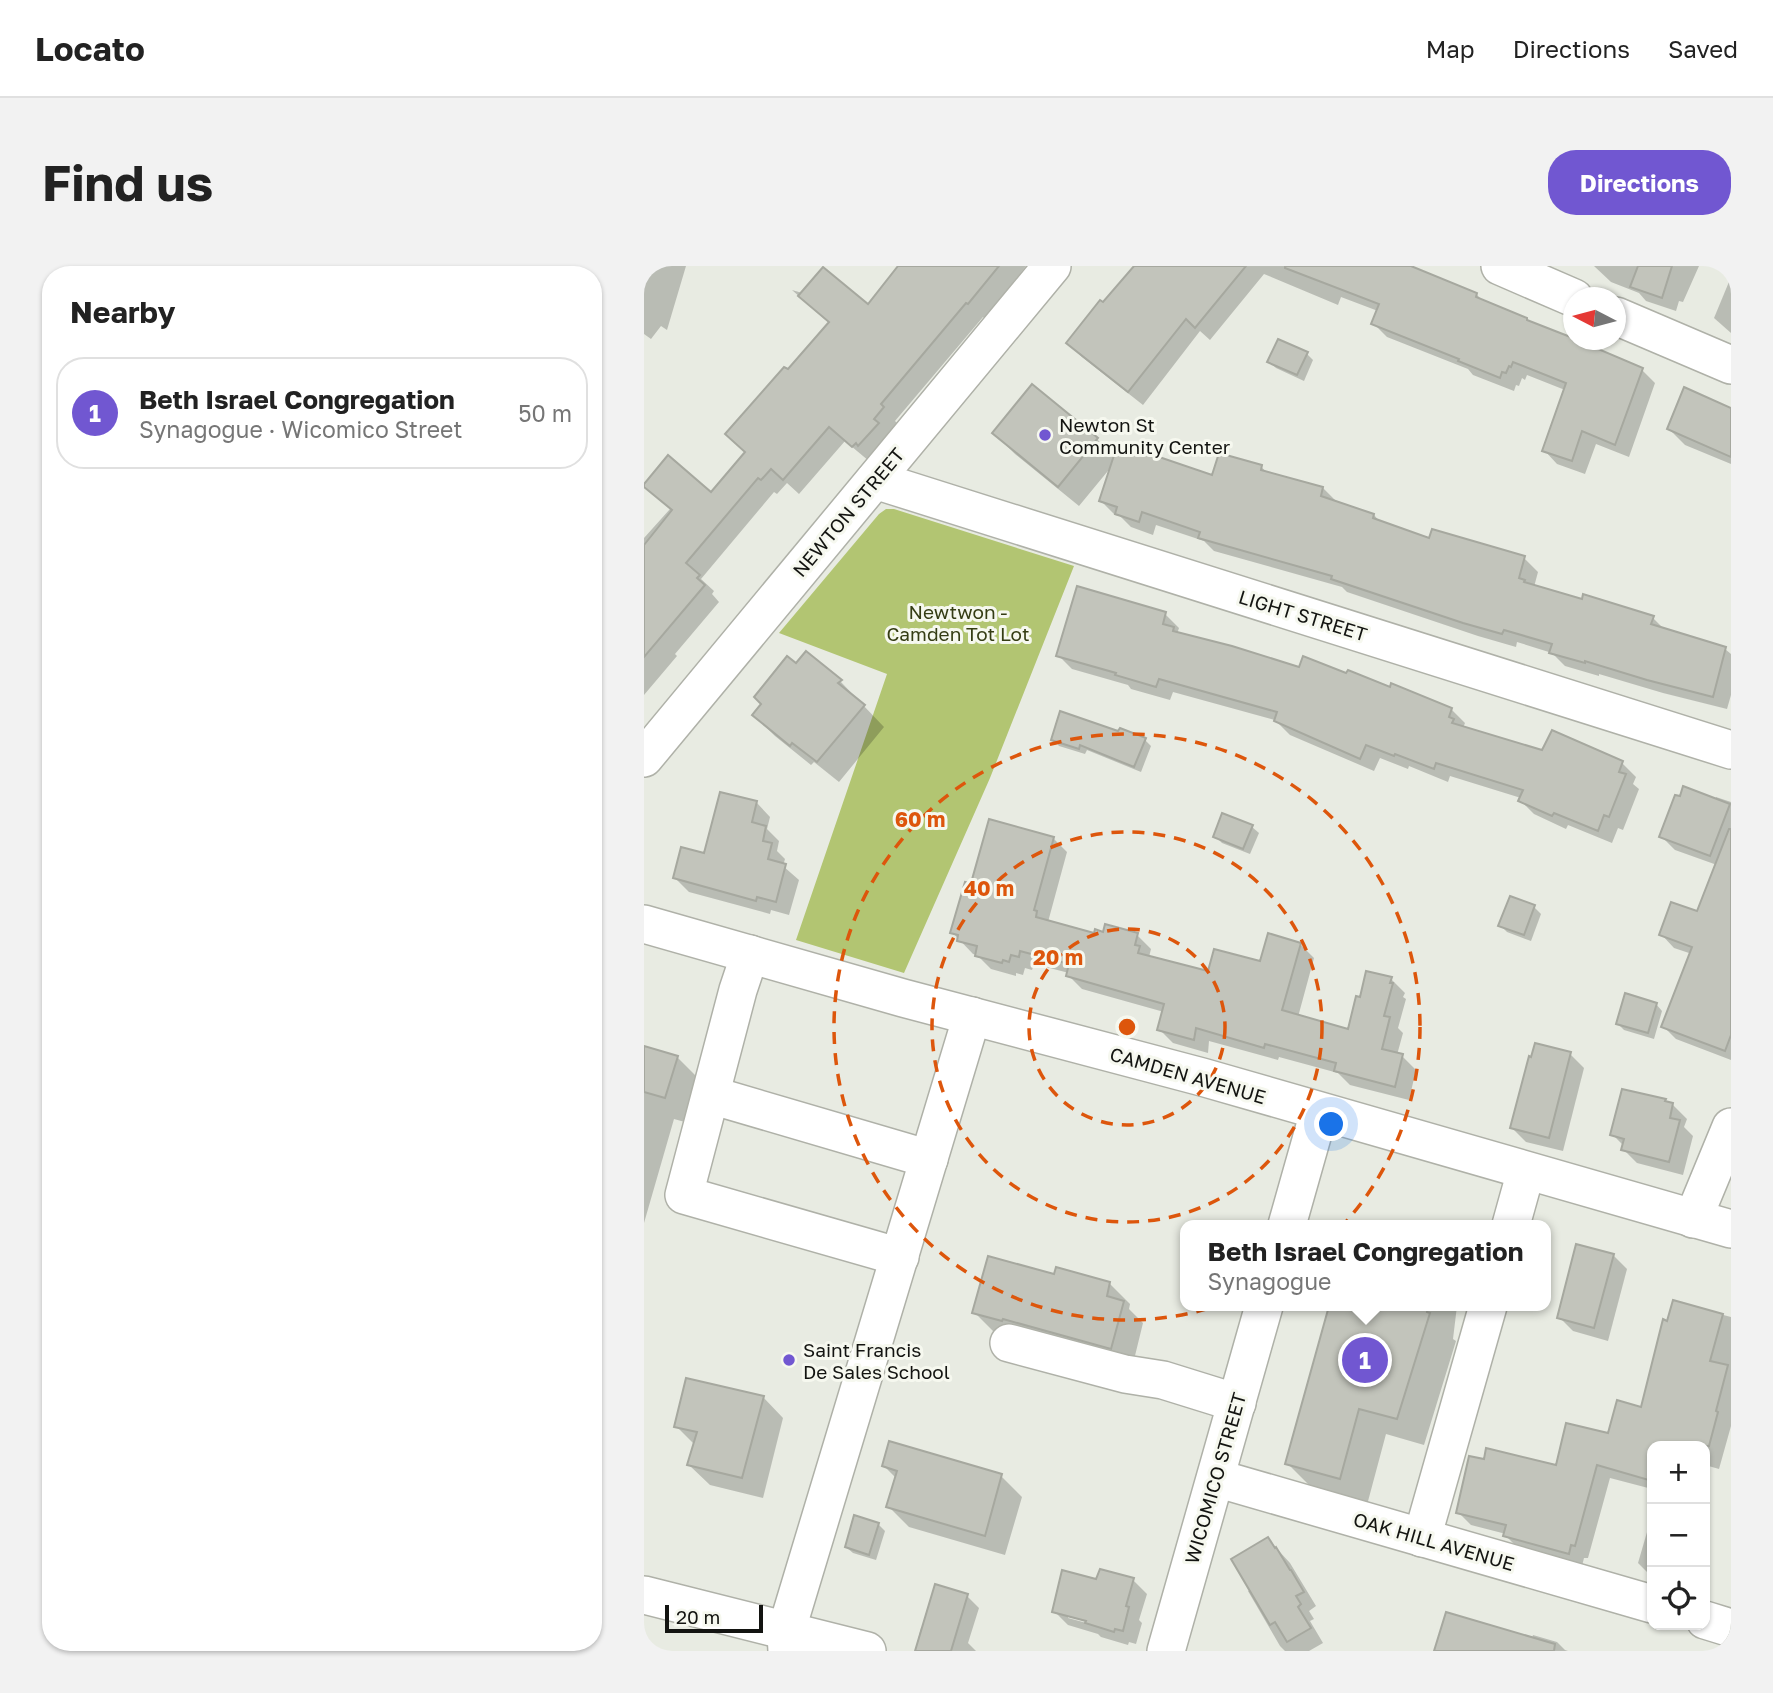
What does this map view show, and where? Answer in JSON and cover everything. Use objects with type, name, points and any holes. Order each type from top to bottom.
[{"type":"street","name":"NEWTON STREET","points":[[644,758],[1052,266]]},
{"type":"street","points":[[1500,266],[1563,294]]},
{"type":"street","points":[[1626,321],[1731,365]]},
{"type":"street","name":"LIGHT STREET","points":[[875,480],[1731,750]]},
{"type":"street","name":"CAMDEN AVENUE","points":[[644,923],[972,1016],[1202,1077],[1731,1229]]},
{"type":"street","points":[[750,954],[684,1195],[900,1257]]},
{"type":"street","points":[[786,1641],[972,1016]]},
{"type":"street","points":[[711,1095],[929,1159]]},
{"type":"street","points":[[1288,1220],[1319,1112]]},
{"type":"street","points":[[1693,1219],[1731,1127]]},
{"type":"street","points":[[1512,1220],[1526,1171]]},
{"type":"street","name":"WICOMICO STREET","points":[[1166,1651],[1263,1311]]},
{"type":"street","points":[[1422,1538],[1487,1311]]},
{"type":"street","points":[[1009,1343],[1125,1374],[1163,1380],[1237,1404]]},
{"type":"street","name":"OAK HILL AVENUE","points":[[1216,1478],[1647,1603]]},
{"type":"street","points":[[644,1595],[786,1641],[867,1651]]},
{"type":"street","points":[[1710,1622],[1731,1628]]},
{"type":"green space","name":"Newtwon - Camden Tot Lot","points":[[886,509],[894,509],[1074,566],[990,778],[904,973],[796,940],[887,674],[779,633]]},
{"type":"building","points":[[898,266],[999,266],[881,404],[884,407],[874,419],[879,423],[858,446],[856,443],[852,447],[829,427],[783,480],[771,469],[761,480],[758,478],[686,563],[700,575],[697,578],[705,585],[644,657],[644,545],[672,510],[644,487],[644,484],[668,455],[711,492],[745,452],[725,434],[784,367],[788,369],[829,322],[798,296],[823,267],[868,304]]},
{"type":"building","points":[[1134,266],[1246,266],[1195,328],[1186,319],[1128,392],[1066,343],[1100,300],[1103,302]]},
{"type":"building","points":[[1411,266],[1477,293],[1476,297],[1563,334],[1563,350],[1600,350],[1643,368],[1615,445],[1582,431],[1572,461],[1542,451],[1566,383],[1513,362],[1506,373],[1502,372],[1500,378],[1458,361],[1459,359],[1371,324],[1379,304],[1285,268]]},
{"type":"building","points":[[1638,266],[1672,266],[1662,298],[1630,287]]},
{"type":"building","points":[[1278,339],[1308,352],[1297,375],[1267,362]]},
{"type":"building","name":"Newton St Community Center","points":[[1032,384],[1098,438],[1058,487],[992,433]]},
{"type":"building","points":[[1684,387],[1731,408],[1731,457],[1667,429]]},
{"type":"building","points":[[1118,443],[1212,475],[1219,453],[1262,465],[1261,470],[1323,487],[1321,496],[1374,514],[1373,518],[1429,538],[1432,529],[1525,556],[1519,578],[1525,580],[1524,582],[1582,599],[1583,594],[1654,616],[1651,624],[1726,647],[1713,697],[1549,653],[1552,644],[1504,630],[1502,634],[1463,623],[1331,579],[1332,576],[1198,538],[1200,532],[1142,512],[1139,522],[1115,514],[1117,507],[1099,501]]},
{"type":"building","points":[[1077,586],[1166,612],[1163,624],[1174,627],[1173,631],[1299,667],[1303,656],[1390,687],[1391,683],[1452,708],[1449,717],[1454,719],[1452,723],[1542,750],[1552,730],[1623,761],[1619,772],[1626,774],[1609,817],[1604,815],[1598,831],[1554,813],[1552,816],[1518,801],[1523,790],[1436,763],[1434,769],[1366,745],[1360,759],[1274,721],[1277,712],[1159,679],[1156,687],[1056,656]]},
{"type":"building","points":[[806,651],[842,680],[838,683],[865,705],[817,762],[792,743],[790,746],[752,715],[761,704],[754,697],[787,656],[796,663]]},
{"type":"building","points":[[1060,711],[1146,738],[1134,767],[1080,745],[1079,749],[1051,740]]},
{"type":"building","points":[[1683,786],[1730,804],[1710,856],[1659,837],[1675,795],[1680,796]]},
{"type":"building","points":[[720,792],[757,801],[752,822],[766,826],[763,841],[772,843],[768,859],[786,864],[776,902],[757,897],[756,901],[673,878],[681,847],[704,853]]},
{"type":"building","points":[[1222,813],[1253,825],[1243,849],[1213,837]]},
{"type":"building","points":[[989,819],[1054,837],[1034,910],[1037,911],[1036,917],[1094,933],[1095,929],[1103,932],[1105,924],[1138,933],[1135,945],[1140,946],[1138,953],[1208,971],[1214,949],[1260,961],[1268,933],[1301,943],[1282,1010],[1348,1029],[1356,996],[1360,997],[1366,971],[1392,977],[1390,983],[1393,983],[1384,1016],[1390,1017],[1382,1049],[1403,1054],[1395,1087],[1334,1071],[1336,1063],[1265,1044],[1264,1048],[1196,1028],[1194,1040],[1157,1030],[1164,1004],[1066,976],[1069,964],[1020,951],[1019,957],[1011,955],[1009,962],[1003,960],[1002,963],[975,956],[977,946],[957,941],[958,935],[950,933],[965,882],[971,883]]},
{"type":"building","points":[[1729,829],[1731,1035],[1725,1051],[1661,1027],[1692,947],[1659,935],[1671,902],[1697,911]]},
{"type":"building","points":[[1510,896],[1535,905],[1524,935],[1498,926]]},
{"type":"building","points":[[1625,993],[1657,1003],[1648,1033],[1616,1024]]},
{"type":"building","points":[[1535,1043],[1571,1052],[1549,1138],[1510,1128]]},
{"type":"building","points":[[644,1046],[678,1056],[665,1098],[644,1092]]},
{"type":"building","points":[[1622,1089],[1673,1103],[1670,1118],[1680,1120],[1669,1162],[1621,1150],[1624,1139],[1610,1135]]},
{"type":"building","points":[[1576,1244],[1614,1254],[1594,1328],[1557,1318]]},
{"type":"building","points":[[988,1256],[1054,1274],[1056,1267],[1110,1282],[1107,1296],[1124,1301],[1111,1349],[972,1313]]},
{"type":"building","points":[[1673,1300],[1723,1314],[1710,1361],[1728,1365],[1710,1442],[1647,1441],[1647,1480],[1597,1465],[1575,1546],[1571,1545],[1569,1554],[1503,1536],[1506,1525],[1456,1513],[1469,1456],[1484,1459],[1486,1448],[1556,1465],[1566,1423],[1608,1433],[1617,1400],[1641,1407],[1663,1319],[1667,1321]]},
{"type":"building","points":[[1328,1311],[1430,1313],[1397,1419],[1359,1409],[1340,1479],[1285,1464]]},
{"type":"building","points":[[686,1378],[764,1396],[742,1478],[687,1465],[697,1432],[674,1427]]},
{"type":"building","points":[[889,1441],[1002,1474],[985,1536],[886,1507],[897,1471],[882,1466]]},
{"type":"building","points":[[854,1515],[879,1523],[869,1555],[845,1547]]},
{"type":"building","points":[[1268,1537],[1304,1592],[1296,1596],[1301,1604],[1298,1607],[1311,1628],[1287,1642],[1275,1622],[1270,1625],[1231,1559]]},
{"type":"building","points":[[1100,1569],[1134,1578],[1126,1606],[1129,1607],[1123,1631],[1115,1629],[1114,1632],[1052,1612],[1062,1570],[1096,1579]]},
{"type":"building","points":[[935,1584],[968,1594],[951,1651],[915,1651]]},
{"type":"building","points":[[1446,1612],[1555,1644],[1554,1651],[1434,1651]]},
{"type":"place","name":"Newton St Community Center","points":[[1045,435]]},
{"type":"place","name":"Saint Francis De Sales School","points":[[789,1360]]},
{"type":"place","name":"Beth Israel Congregation","points":[[1365,1360]]}]
